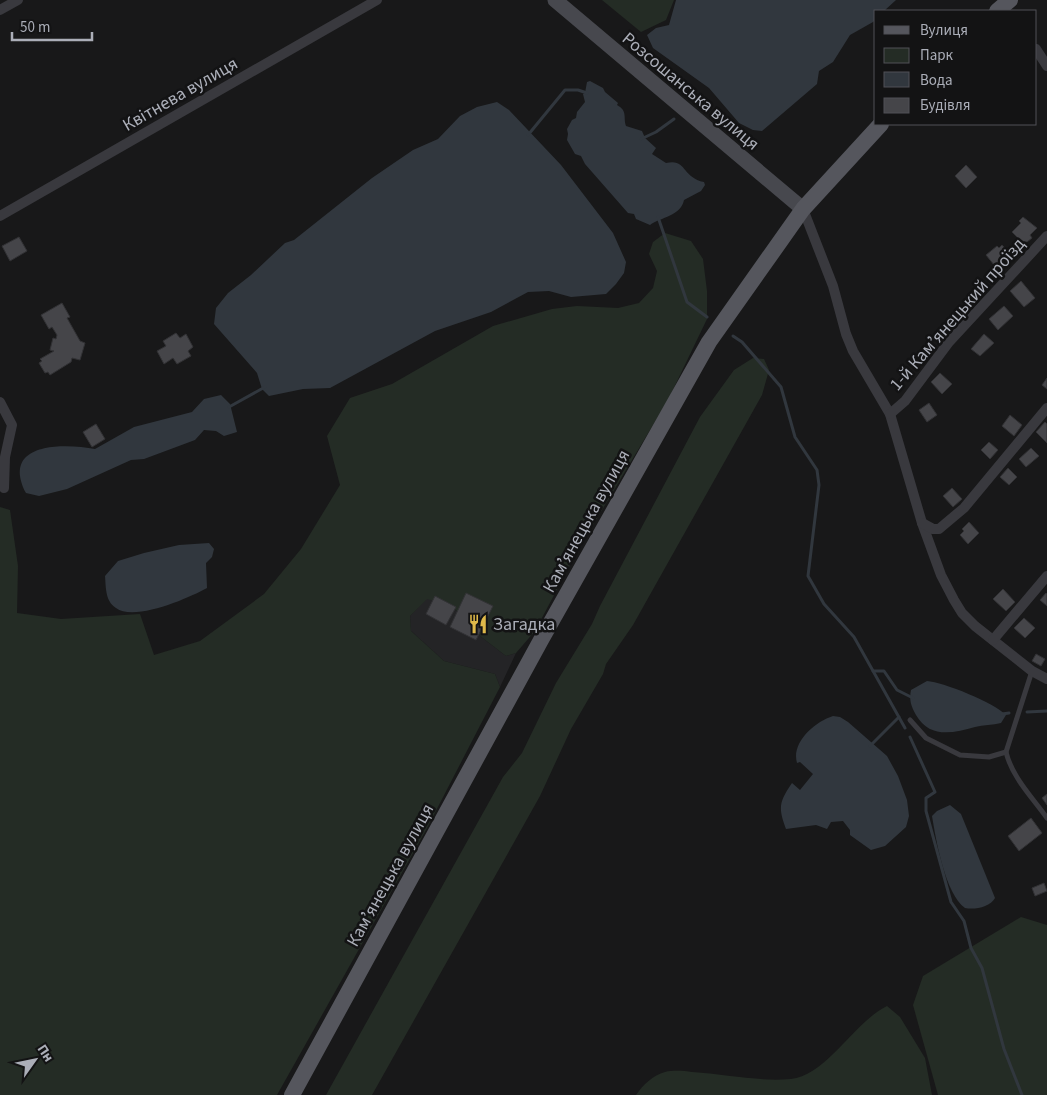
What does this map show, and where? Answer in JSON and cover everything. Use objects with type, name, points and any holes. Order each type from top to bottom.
[{"type":"main road","name":"Камʼянецька вулиця","points":[[292,1095],[541,640],[709,342],[803,209],[880,125]]},
{"type":"street","points":[[0,10],[18,0]]},
{"type":"street","name":"Квітнева вулиця","points":[[0,216],[377,0]]},
{"type":"street","name":"Розсошанська вулиця","points":[[555,0],[803,209]]},
{"type":"street","points":[[1037,51],[1047,66]]},
{"type":"street","points":[[803,209],[833,286],[853,352],[890,414],[922,523],[941,575],[962,613],[1032,671],[1047,679]]},
{"type":"street","name":"1-й Камʼянецький проїзд","points":[[890,414],[905,401],[949,342],[1047,236]]},
{"type":"street","points":[[0,402],[12,425],[5,456],[4,488]]},
{"type":"street","points":[[922,523],[933,529],[939,529],[964,508],[1047,408]]},
{"type":"street","points":[[993,640],[1047,576]]},
{"type":"lane","points":[[1032,671],[1006,752],[1009,764],[1016,777],[1047,818]]},
{"type":"lane","points":[[910,720],[926,738],[960,755],[990,757],[1006,752]]},
{"type":"shaded area","points":[[427,598],[446,604],[468,618],[480,636],[506,656],[516,653],[500,687],[495,674],[444,661],[411,631],[410,616]]},
{"type":"green space","points":[[602,0],[674,0],[666,20],[641,32]]},
{"type":"green space","points":[[665,233],[691,241],[703,259],[707,291],[707,319],[668,400],[578,550],[535,631],[516,653],[506,656],[480,636],[468,618],[446,604],[427,599],[410,616],[411,631],[444,661],[495,674],[500,687],[426,830],[277,1095],[0,1095],[0,507],[10,510],[18,566],[17,613],[61,619],[140,614],[154,655],[200,641],[264,594],[301,549],[340,485],[327,436],[350,398],[392,384],[493,326],[552,309],[577,306],[618,308],[639,303],[653,288],[657,271],[649,254],[653,242]]},
{"type":"green space","points":[[753,358],[764,359],[769,370],[762,395],[633,625],[606,664],[603,674],[571,729],[540,796],[372,1095],[326,1095],[503,777],[522,753],[556,683],[592,624],[700,417],[734,370]]},
{"type":"green space","points":[[1021,917],[1047,925],[1047,1095],[938,1095],[913,1005],[923,976]]},
{"type":"green space","points":[[887,1006],[900,1017],[925,1058],[932,1095],[636,1095],[652,1078],[668,1071],[779,1080],[804,1075],[817,1068],[863,1024]]},
{"type":"water","points":[[676,0],[896,0],[885,10],[874,10],[874,21],[850,35],[833,62],[819,71],[817,84],[762,131],[753,130],[739,123],[709,88],[653,48],[647,35],[656,28],[669,25]]},
{"type":"water","points":[[590,81],[603,88],[618,103],[617,105],[624,112],[626,126],[642,131],[645,138],[656,148],[652,154],[666,163],[678,163],[691,176],[704,182],[705,185],[701,191],[684,200],[679,210],[675,213],[650,225],[636,219],[634,214],[628,213],[585,164],[581,156],[575,154],[567,140],[567,129],[585,102],[583,94],[585,93],[587,82]]},
{"type":"water","points":[[497,102],[509,110],[561,165],[613,233],[626,262],[624,273],[616,284],[606,294],[571,297],[549,291],[528,292],[491,312],[435,331],[330,388],[303,389],[269,396],[262,389],[257,373],[214,324],[216,308],[228,293],[251,275],[285,243],[294,240],[372,178],[413,150],[438,139],[460,116],[477,107]]},
{"type":"water","points":[[221,395],[230,404],[237,432],[224,436],[216,431],[204,430],[195,440],[144,459],[131,460],[67,489],[39,496],[26,493],[20,476],[21,464],[28,455],[53,447],[67,446],[95,449],[134,427],[192,412],[204,399]]},
{"type":"water","points":[[209,543],[214,549],[212,557],[206,563],[207,588],[162,607],[135,612],[124,612],[110,602],[105,576],[118,561],[179,545]]},
{"type":"water","points":[[927,681],[945,685],[968,694],[1006,715],[1001,723],[958,731],[942,732],[928,728],[914,712],[910,700],[911,690]]},
{"type":"water","points":[[833,716],[840,717],[848,722],[887,756],[898,776],[907,800],[909,816],[906,827],[885,846],[871,850],[850,835],[850,830],[843,821],[831,822],[827,829],[816,825],[786,829],[781,810],[784,795],[792,783],[800,790],[813,774],[800,762],[797,763],[797,748],[812,728]]},
{"type":"water","points":[[950,805],[961,814],[995,898],[990,904],[982,907],[965,908],[958,901],[942,866],[932,816],[937,811]]},
{"type":"building","points":[[966,165],[977,177],[966,188],[955,176]]},
{"type":"building","points":[[1023,217],[1037,228],[1030,235],[1032,238],[1027,242],[1022,242],[1012,232],[1021,223],[1019,221]]},
{"type":"building","points":[[19,237],[27,251],[10,261],[2,246]]},
{"type":"building","points":[[1002,245],[1009,253],[1006,256],[1011,262],[999,271],[986,255],[997,246],[999,248]]},
{"type":"building","points":[[1021,281],[1035,298],[1024,307],[1010,291]]},
{"type":"building","points":[[62,303],[70,317],[67,318],[80,341],[85,343],[80,360],[72,358],[71,362],[50,375],[48,372],[45,373],[39,363],[42,361],[40,359],[54,351],[50,350],[53,338],[56,339],[57,335],[52,327],[49,329],[41,315]]},
{"type":"building","points":[[1004,306],[1013,316],[998,330],[989,319]]},
{"type":"building","points":[[176,333],[180,338],[186,334],[193,347],[188,351],[191,356],[177,364],[173,358],[164,364],[157,351],[166,346],[163,341]]},
{"type":"building","points":[[984,334],[994,343],[980,356],[971,349]]},
{"type":"building","points":[[940,373],[952,384],[942,394],[931,382]]},
{"type":"building","points":[[1047,378],[1047,389],[1042,385]]},
{"type":"building","points":[[929,403],[937,415],[927,422],[919,410]]},
{"type":"building","points":[[1010,415],[1022,425],[1014,436],[1002,426]]},
{"type":"building","points":[[1045,422],[1047,424],[1047,443],[1036,432]]},
{"type":"building","points":[[96,424],[105,439],[92,447],[83,432]]},
{"type":"building","points":[[989,442],[998,450],[990,459],[981,450]]},
{"type":"building","points":[[1031,448],[1039,456],[1026,467],[1019,459]]},
{"type":"building","points":[[1008,468],[1017,477],[1009,485],[1000,477]]},
{"type":"building","points":[[952,488],[962,499],[953,507],[943,496]]},
{"type":"building","points":[[969,522],[979,533],[968,544],[960,535],[964,531],[962,529]]},
{"type":"building","points":[[1003,589],[1015,602],[1006,611],[993,599]]},
{"type":"building","points":[[466,593],[493,606],[476,640],[450,627]]},
{"type":"building","points":[[1047,594],[1047,606],[1040,600]]},
{"type":"building","points":[[435,596],[456,607],[446,625],[426,614]]},
{"type":"building","points":[[1024,618],[1035,628],[1025,638],[1014,628]]},
{"type":"building","points":[[1036,654],[1045,659],[1041,666],[1032,661]]},
{"type":"building","points":[[1047,794],[1047,805],[1042,798]]},
{"type":"building","points":[[1031,818],[1042,833],[1019,851],[1008,836]]},
{"type":"building","points":[[1044,883],[1047,891],[1035,896],[1032,888]]},
{"type":"waterway","points":[[528,135],[565,90],[578,90],[587,93]]},
{"type":"waterway","points":[[641,139],[656,132],[674,119]]},
{"type":"waterway","points":[[658,217],[687,302],[707,317]]},
{"type":"waterway","points":[[733,336],[742,342],[781,387],[795,437],[817,470],[819,485],[808,576],[824,604],[854,637],[905,728]]},
{"type":"waterway","points":[[229,407],[265,387]]},
{"type":"waterway","points":[[873,671],[884,671],[897,690],[913,698]]},
{"type":"waterway","points":[[1027,712],[1047,711]]},
{"type":"waterway","points":[[1002,714],[1009,713]]},
{"type":"waterway","points":[[870,746],[899,717]]},
{"type":"waterway","points":[[910,737],[935,792],[926,798],[926,811],[951,902],[964,921],[971,948],[982,968],[1004,1049],[1022,1095]]},
{"type":"place","name":"Загадка","points":[[478,624]]}]
